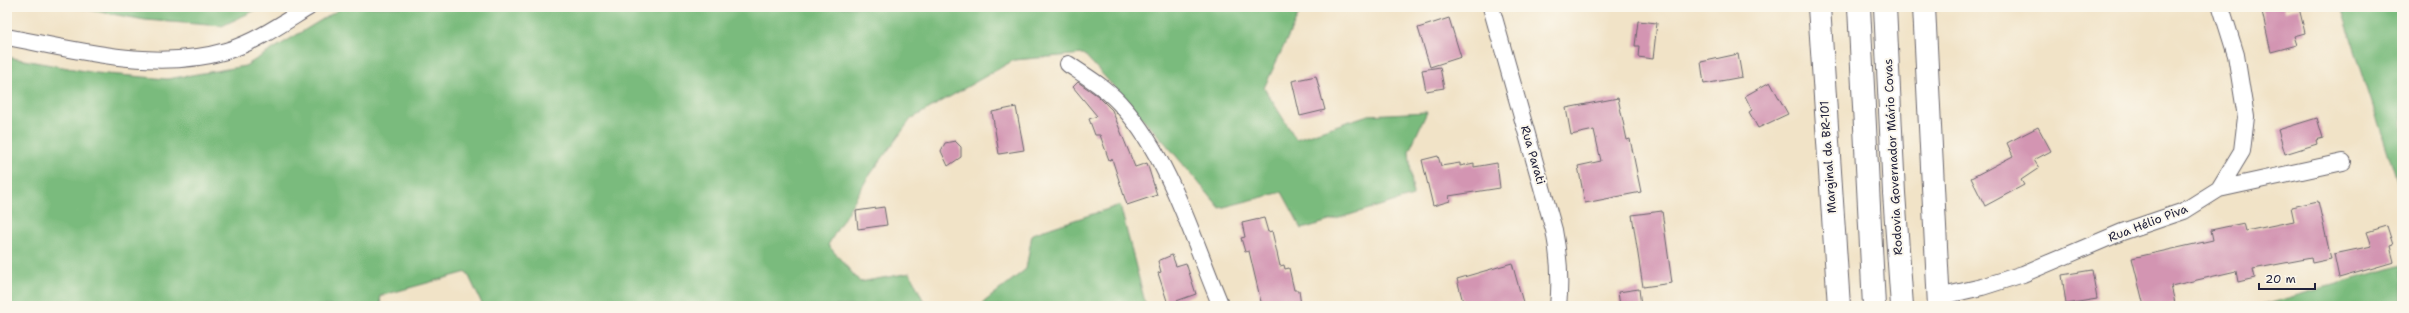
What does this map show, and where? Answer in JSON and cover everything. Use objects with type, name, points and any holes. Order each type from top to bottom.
[{"type":"main road","name":"Marginal da BR-101","points":[[1819,7],[1839,306]]},
{"type":"main road","points":[[1859,7],[1874,306]]},
{"type":"main road","name":"Rodovia Governador Mário Covas","points":[[1885,7],[1893,178],[1902,306]]},
{"type":"main road","points":[[1924,7],[1939,302]]},
{"type":"street","points":[[7,37],[144,59],[187,59],[226,51],[257,39],[309,7]]},
{"type":"street","name":"Rua Parati","points":[[1491,7],[1554,230],[1559,258],[1558,306]]},
{"type":"street","name":"Rua Hélio Piva","points":[[1939,302],[2023,274],[2122,232],[2184,211],[2219,190],[2242,151],[2246,117],[2236,55],[2221,7]]},
{"type":"street","points":[[1068,64],[1098,84],[1123,107],[1146,139],[1186,217],[1221,306]]},
{"type":"street","points":[[2219,190],[2343,162]]},
{"type":"green space","points":[[73,7],[262,7],[222,26],[145,20]]},
{"type":"green space","points":[[343,7],[1302,7],[1264,88],[1296,139],[1368,115],[1427,112],[1409,151],[1413,196],[1302,229],[1282,192],[1220,208],[1166,144],[1084,54],[1014,60],[911,119],[867,179],[828,245],[860,282],[910,273],[926,306],[483,306],[467,272],[380,296],[381,306],[7,306],[7,57],[96,73],[167,79],[245,66]]},
{"type":"green space","points":[[2341,7],[2402,7],[2402,196]]},
{"type":"green space","points":[[1120,205],[1146,306],[979,306],[1026,269],[1032,234]]},
{"type":"green space","points":[[2402,265],[2402,306],[2260,306]]},
{"type":"building","points":[[2261,7],[2284,7],[2285,12],[2299,8],[2305,33],[2294,36],[2297,45],[2271,52]]},
{"type":"building","points":[[1449,18],[1461,57],[1430,67],[1418,28]]},
{"type":"building","points":[[1638,21],[1657,23],[1653,59],[1638,57],[1639,46],[1635,46]]},
{"type":"building","points":[[1738,54],[1742,77],[1704,84],[1701,62]]},
{"type":"building","points":[[1440,67],[1444,88],[1426,91],[1422,70]]},
{"type":"building","points":[[1316,76],[1325,110],[1300,116],[1292,81]]},
{"type":"building","points":[[1078,82],[1098,96],[1112,110],[1135,167],[1147,163],[1157,195],[1127,205],[1112,159],[1109,160],[1100,135],[1095,135],[1089,119],[1097,116],[1073,87]]},
{"type":"building","points":[[1770,82],[1788,114],[1758,128],[1749,112],[1752,110],[1745,96]]},
{"type":"building","points":[[1618,98],[1627,140],[1630,139],[1641,192],[1585,203],[1578,166],[1601,161],[1594,130],[1571,135],[1566,108]]},
{"type":"building","points":[[1016,107],[1024,150],[999,154],[992,112]]},
{"type":"building","points":[[2317,118],[2323,138],[2316,140],[2317,144],[2285,154],[2278,130]]},
{"type":"building","points":[[2038,127],[2051,151],[2034,160],[2039,168],[2021,180],[2024,185],[1985,206],[1971,178],[2013,156],[2007,143]]},
{"type":"building","points":[[955,141],[961,147],[961,157],[948,166],[941,151],[945,143]]},
{"type":"building","points":[[1438,156],[1441,166],[1460,163],[1460,166],[1474,163],[1474,167],[1497,163],[1500,188],[1449,196],[1450,201],[1433,206],[1422,160]]},
{"type":"building","points":[[2318,201],[2331,259],[2312,263],[2311,258],[2253,269],[2255,278],[2238,282],[2236,271],[2171,286],[2175,303],[2162,306],[2144,306],[2132,258],[2213,240],[2211,230],[2244,223],[2246,231],[2294,221],[2291,207]]},
{"type":"building","points":[[884,207],[887,225],[858,229],[856,211]]},
{"type":"building","points":[[1662,211],[1672,283],[1643,287],[1632,215]]},
{"type":"building","points":[[1264,218],[1268,232],[1272,231],[1280,266],[1284,265],[1285,269],[1289,268],[1294,290],[1299,290],[1301,306],[1262,306],[1249,251],[1245,252],[1241,238],[1245,237],[1242,223]]},
{"type":"building","points":[[2387,226],[2393,245],[2390,246],[2394,262],[2339,278],[2334,254],[2372,246],[2367,232]]},
{"type":"building","points":[[1172,255],[1176,266],[1186,263],[1196,294],[1168,304],[1158,273],[1161,272],[1158,261]]},
{"type":"building","points":[[1512,263],[1524,306],[1464,306],[1457,279]]},
{"type":"building","points":[[2092,270],[2097,299],[2066,304],[2062,275]]},
{"type":"building","points":[[1639,289],[1641,306],[1620,306],[1618,292]]}]
